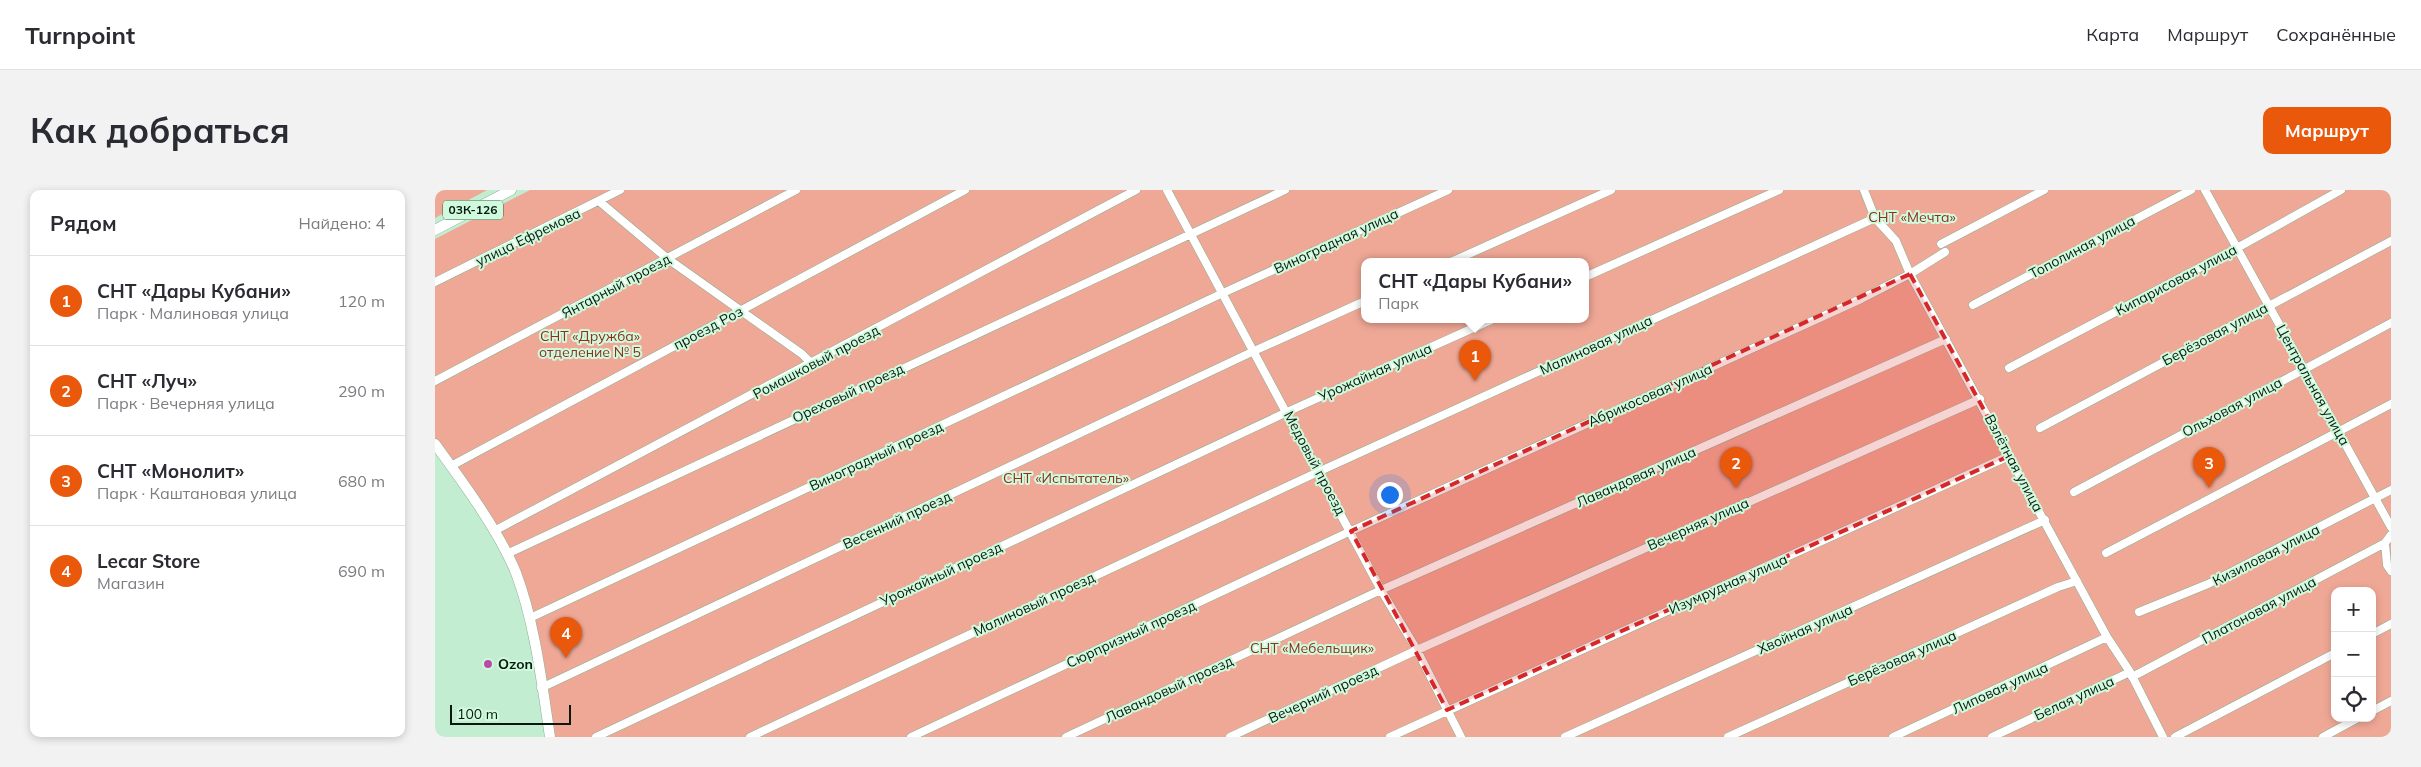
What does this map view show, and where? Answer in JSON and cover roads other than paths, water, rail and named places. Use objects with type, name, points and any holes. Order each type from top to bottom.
[{"type":"main road","name":"03К-126","points":[[435,230],[511,190]]},
{"type":"main road","points":[[435,444],[494,531],[516,573],[529,618],[550,737]]},
{"type":"street","name":"улица Ефремова","points":[[435,282],[600,202],[620,190]]},
{"type":"street","name":"Янтарный проезд","points":[[435,380],[796,190]]},
{"type":"street","name":"проезд Роз","points":[[451,466],[965,190]]},
{"type":"street","name":"Ромашковый проезд","points":[[494,531],[812,364],[1136,190]]},
{"type":"street","name":"Медовый проезд","points":[[1167,190],[1381,590],[1417,650],[1461,737]]},
{"type":"street","name":"Ореховый проезд","points":[[507,554],[1285,190]]},
{"type":"street","name":"Виноградная улица","points":[[1223,293],[1448,190]]},
{"type":"street","points":[[1460,258],[1611,190]]},
{"type":"street","points":[[1589,275],[1779,190]]},
{"type":"street","name":"Взлётная улица","points":[[1863,190],[1875,218],[1896,241],[1910,274],[2107,637],[2131,675],[2160,736]]},
{"type":"street","points":[[1941,244],[2044,190]]},
{"type":"street","name":"Тополиная улица","points":[[1973,305],[2191,190]]},
{"type":"street","name":"Центральная улица","points":[[2205,190],[2391,527]]},
{"type":"street","name":"Кипарисовая улица","points":[[2009,368],[2237,248],[2341,190]]},
{"type":"street","points":[[600,202],[668,259],[741,310],[812,364]]},
{"type":"street","name":"Малиновая улица","points":[[1318,472],[1875,218]]},
{"type":"street","name":"Берёзовая улица","points":[[2039,428],[2391,241]]},
{"type":"street","name":"Абрикосовая улица","points":[[1351,531],[1852,303],[1910,274],[1945,252]]},
{"type":"street","name":"Виноградный проезд","points":[[529,618],[1223,293]]},
{"type":"street","name":"Весенний проезд","points":[[541,688],[1253,351],[1361,303]]},
{"type":"street","name":"Урожайная улица","points":[[1287,412],[1484,323]]},
{"type":"street","name":"Ольховая улица","points":[[2074,492],[2391,323]]},
{"type":"street","name":"Лавандовая улица","points":[[1381,590],[1946,339]]},
{"type":"street","name":"Вечерняя улица","points":[[1417,650],[1979,398]]},
{"type":"street","points":[[2106,553],[2339,433],[2391,404]]},
{"type":"street","name":"Урожайный проезд","points":[[596,737],[1287,412]]},
{"type":"street","name":"Изумрудная улица","points":[[1390,737],[2009,456]]},
{"type":"street","name":"Малиновый проезд","points":[[750,737],[1318,472]]},
{"type":"street","name":"Кизиловая улица","points":[[2139,612],[2208,584],[2391,490]]},
{"type":"street","name":"Хвойная улица","points":[[1565,737],[2045,520]]},
{"type":"street","name":"Сюрпризный проезд","points":[[911,737],[1351,531]]},
{"type":"street","points":[[2391,535],[2385,543],[2387,565],[2391,571]]},
{"type":"street","name":"Платоновая улица","points":[[2131,675],[2385,543]]},
{"type":"street","name":"Берёзовая улица","points":[[1728,737],[2059,587],[2077,581]]},
{"type":"street","name":"Лавандовый проезд","points":[[1066,737],[1381,590]]},
{"type":"street","points":[[2376,632],[2391,624]]},
{"type":"street","name":"Липовая улица","points":[[1893,737],[2107,637]]},
{"type":"street","name":"Вечерний проезд","points":[[1230,737],[1417,650]]},
{"type":"street","points":[[2175,737],[2331,655]]},
{"type":"street","name":"Белая улица","points":[[1992,737],[2131,675]]},
{"type":"street","points":[[2376,709],[2391,701]]},
{"type":"street","points":[[2323,737],[2351,722]]},
{"type":"place","name":"СНТ «Дары Кубани»","points":[[1475,381]]},
{"type":"place","name":"СНТ «Луч»","points":[[1736,488]]},
{"type":"place","name":"СНТ «Монолит»","points":[[2209,488]]},
{"type":"place","name":"Lecar Store","points":[[566,658]]},
{"type":"place","name":"Ozon","points":[[488,664]]},
{"type":"park label","name":"СНТ «Мечта»","points":[[1912,217]]},
{"type":"park label","name":"СНТ «Дружба» отделение № 5","points":[[590,344]]},
{"type":"park label","name":"СНТ «Испытатель»","points":[[1066,478]]},
{"type":"park label","name":"СНТ «Мебельщик»","points":[[1312,648]]}]
